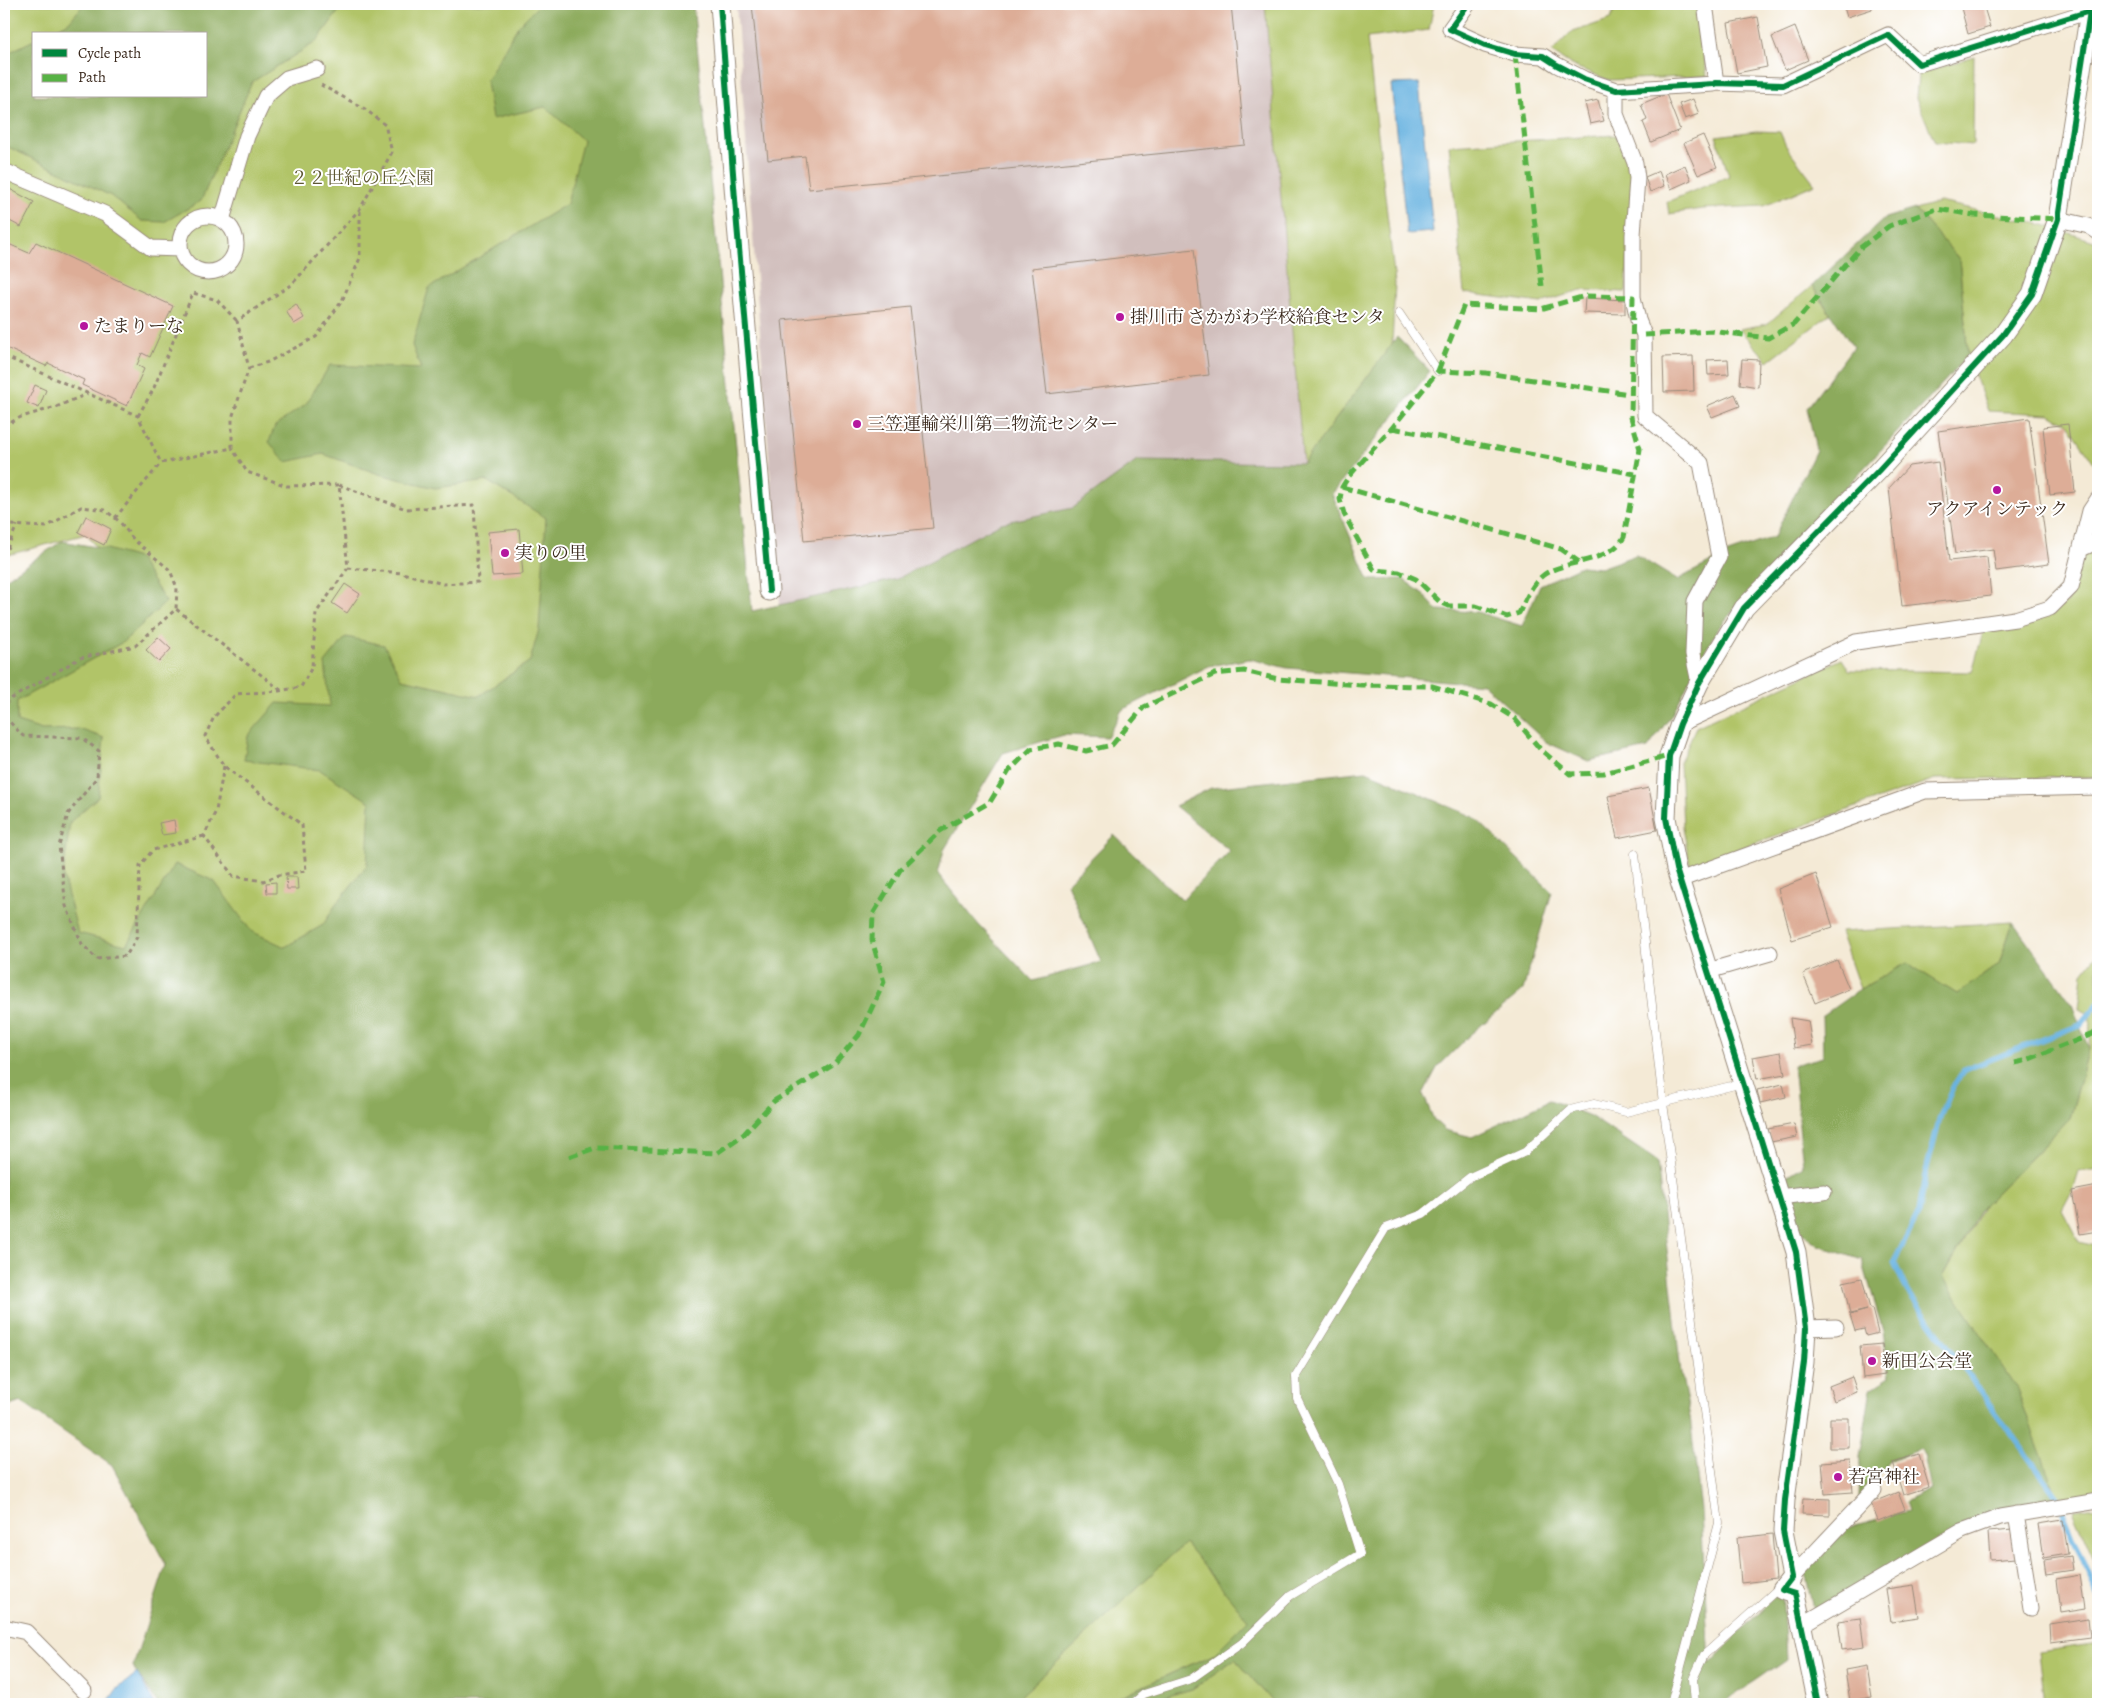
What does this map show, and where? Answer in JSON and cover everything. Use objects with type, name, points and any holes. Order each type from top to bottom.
[{"type":"street","points":[[720,4],[768,591]]},
{"type":"street","points":[[1468,4],[1450,29],[1485,45],[1515,54],[1544,56],[1584,79],[1616,90],[1716,83],[1783,85],[1888,35],[1919,64],[2093,14],[2058,219],[2032,294],[2003,335],[1878,471],[1744,608],[1699,683],[1680,724],[1669,756],[1666,818],[1679,880],[1796,1252],[1806,1328],[1804,1362],[1783,1530],[1792,1577]]},
{"type":"street","points":[[1705,4],[1716,83]]},
{"type":"street","points":[[222,220],[247,136],[266,96],[287,78],[317,76]]},
{"type":"street","points":[[1616,90],[1616,114],[1635,163],[1637,178],[1632,235],[1633,298],[1644,335],[1645,416],[1701,463],[1719,557],[1695,601],[1692,654],[1699,683]]},
{"type":"street","points":[[4,171],[105,214],[151,248],[180,249]]},
{"type":"street","points":[[204,216],[222,220],[234,234],[235,252],[224,267],[206,272],[197,270],[183,258],[180,249],[183,231],[196,219],[204,216]]},
{"type":"street","points":[[2058,219],[2088,226],[2098,232]]},
{"type":"street","points":[[1680,724],[1856,642],[2015,619],[2050,608],[2071,587],[2090,511],[2098,499]]},
{"type":"street","points":[[2081,549],[2098,541]]},
{"type":"street","points":[[1679,880],[1925,791],[2098,787]]},
{"type":"street","points":[[1708,971],[1770,953]]},
{"type":"street","points":[[1778,1197],[1824,1192]]},
{"type":"street","points":[[1806,1328],[1836,1326]]},
{"type":"street","points":[[1818,1704],[1795,1594],[1782,1590],[1874,1490]]},
{"type":"street","points":[[1802,1625],[1962,1531],[2000,1517],[2098,1501]]},
{"type":"street","points":[[2016,1514],[2031,1608]]},
{"type":"street","points":[[4,1627],[26,1632],[84,1692]]},
{"type":"lane","points":[[1398,313],[1438,371]]},
{"type":"lane","points":[[1635,854],[1663,1103],[1719,1523],[1671,1704]]},
{"type":"lane","points":[[1132,1704],[1144,1694],[1191,1679],[1242,1643],[1290,1596],[1360,1554],[1338,1484],[1297,1398],[1296,1376],[1386,1228],[1423,1214],[1470,1177],[1525,1152],[1570,1110],[1594,1104],[1626,1112],[1742,1083]]},
{"type":"lane","points":[[1695,1704],[1693,1679],[1704,1655],[1792,1577]]},
{"type":"path","points":[[237,322],[292,284],[360,209],[392,152],[385,125],[317,76]]},
{"type":"path","points":[[249,368],[268,362],[316,337],[342,301],[360,258],[360,209]]},
{"type":"path","points":[[138,416],[153,390],[193,293],[217,300],[237,322],[249,368],[232,418],[232,448],[247,472],[287,486],[339,485],[406,509],[474,504],[478,582],[443,584],[402,574],[348,568]]},
{"type":"path","points":[[4,356],[138,416],[161,463]]},
{"type":"path","points":[[4,426],[21,416],[56,407],[88,393]]},
{"type":"path","points":[[115,518],[161,463],[232,448]]},
{"type":"path","points":[[204,836],[233,876],[263,881],[280,875],[306,870],[302,825],[224,766],[206,736],[214,717],[236,694],[282,691],[301,687],[312,666],[316,613],[348,568],[339,485]]},
{"type":"path","points":[[4,522],[46,527],[81,507],[105,510],[115,518],[134,540],[170,570],[177,588],[176,609],[135,646],[80,658],[7,701],[6,718],[23,736],[82,738],[99,751],[97,777],[68,814],[59,846],[66,906],[82,944],[97,959],[126,956],[138,937],[140,865],[153,850],[204,836],[216,811],[224,766]]},
{"type":"path","points":[[4,556],[17,525]]},
{"type":"path","points":[[176,609],[282,691]]},
{"type":"shaded area","points":[[736,4],[1265,4],[1303,463],[1137,461],[1073,508],[1001,523],[897,579],[780,606]]},
{"type":"green space","name":"２２世紀の丘公園","points":[[4,4],[102,4],[90,32],[32,32],[32,90],[8,100],[173,180],[302,4],[581,4],[619,141],[472,454],[576,513],[556,678],[405,802],[336,943],[71,994],[4,772],[4,669],[135,598],[86,534],[4,556],[4,392],[9,388],[4,386]]},
{"type":"green space","points":[[84,4],[344,4],[316,42],[252,82],[201,201],[164,222],[142,221],[111,196],[4,145],[4,55],[32,41],[32,98],[208,98],[208,32],[50,32],[69,22]]},
{"type":"green space","points":[[540,4],[693,4],[752,611],[897,579],[1001,523],[1073,508],[1137,461],[1303,463],[1397,337],[1430,371],[1332,494],[1369,580],[1403,579],[1422,593],[1437,610],[1477,612],[1522,626],[1540,585],[1581,566],[1600,568],[1636,555],[1677,580],[1728,553],[1774,537],[1816,450],[1807,408],[1853,347],[1812,286],[1885,218],[1915,209],[1959,259],[1968,356],[1750,591],[1717,630],[1671,716],[1648,748],[1588,761],[1546,742],[1483,684],[1287,668],[1250,659],[1209,666],[1122,710],[1107,737],[1064,735],[1003,753],[944,850],[938,874],[978,924],[1033,981],[1101,962],[1067,883],[1114,835],[1182,900],[1230,851],[1175,806],[1211,788],[1366,771],[1474,817],[1552,892],[1523,990],[1472,1033],[1437,1068],[1423,1094],[1434,1120],[1445,1130],[1472,1137],[1550,1100],[1590,1116],[1657,1161],[1681,1373],[1690,1417],[1701,1510],[1709,1664],[1782,1590],[1786,1659],[1724,1704],[1275,1704],[1235,1659],[1192,1689],[1152,1700],[1146,1704],[1108,1704],[1214,1654],[1248,1620],[1185,1543],[1012,1704],[158,1704],[140,1677],[147,1694],[133,1666],[166,1565],[112,1465],[21,1402],[4,1408],[4,580],[62,541],[107,549],[138,558],[166,602],[123,642],[17,701],[17,722],[42,730],[79,729],[104,738],[98,797],[70,822],[63,876],[78,933],[126,945],[175,864],[214,881],[251,931],[285,947],[323,925],[335,906],[367,865],[370,802],[320,770],[244,760],[248,736],[277,703],[330,706],[325,663],[346,637],[384,645],[402,679],[479,696],[530,661],[539,629],[546,518],[487,481],[435,488],[379,474],[323,454],[286,462],[269,442],[275,426],[306,404],[330,365],[421,369],[412,345],[429,288],[567,204],[583,140],[545,107],[492,119],[486,81],[518,26]]},
{"type":"green space","points":[[1265,4],[1434,4],[1429,30],[1367,38],[1395,283],[1392,345],[1303,463]]},
{"type":"green space","points":[[1616,4],[1696,4],[1707,76],[1609,80],[1573,66],[1552,52],[1570,33],[1611,19]]},
{"type":"green space","points":[[1974,56],[1973,145],[1935,142],[1916,98],[1918,75]]},
{"type":"green space","points":[[1756,131],[1780,132],[1786,146],[1815,184],[1764,206],[1702,209],[1669,214],[1667,202],[1729,176],[1716,136]]},
{"type":"green space","points":[[1616,135],[1633,176],[1626,292],[1581,290],[1541,303],[1464,293],[1449,145]]},
{"type":"green space","points":[[1940,202],[2044,225],[2094,241],[2098,246],[2098,469],[2068,424],[2050,414],[1988,411],[1968,356],[1959,259],[1915,209]]},
{"type":"green space","points":[[1812,286],[1830,314],[1768,361],[1739,329],[1767,324]]},
{"type":"green space","points":[[2098,545],[2098,777],[1935,779],[1690,866],[1683,827],[1680,762],[1696,727],[1842,659],[1849,670],[1972,672],[1984,629],[2029,625],[2068,602],[2081,549]]},
{"type":"green space","points":[[2013,922],[1999,964],[1957,994],[1907,964],[1860,989],[1840,932]]},
{"type":"green space","points":[[2013,922],[2071,1002],[2089,1049],[2070,1118],[1980,1209],[1943,1277],[2017,1389],[2057,1497],[2063,1506],[2000,1517],[1813,1610],[1805,1571],[1844,1528],[1907,1511],[1904,1502],[1931,1489],[1924,1455],[1919,1449],[1889,1461],[1859,1501],[1860,1457],[1871,1389],[1890,1377],[1883,1331],[1862,1260],[1818,1245],[1797,1228],[1784,1178],[1803,1166],[1793,1065],[1823,1057],[1822,1016],[1860,989],[1907,963],[1957,994],[1999,964]]},
{"type":"green space","points":[[2098,953],[2098,1169],[2078,1172],[2072,1191],[2062,1210],[2079,1242],[2098,1247],[2098,1501],[2062,1509],[1943,1277],[1984,1205],[2070,1118],[2089,1049],[2090,1014],[2079,1009],[2083,973]]},
{"type":"green space","points":[[2098,1507],[2098,1566],[2073,1510]]},
{"type":"green space","points":[[1185,1542],[1249,1620],[1214,1654],[1108,1704],[1012,1704]]},
{"type":"green space","points":[[2098,1643],[2098,1704],[2045,1704],[2039,1652]]},
{"type":"green space","points":[[1235,1659],[1275,1704],[1146,1704],[1152,1700],[1192,1689]]},
{"type":"water","points":[[1419,83],[1433,232],[1407,234],[1391,84]]},
{"type":"water","points":[[137,1673],[155,1704],[106,1704],[117,1689]]},
{"type":"building","points":[[752,4],[1231,4],[1245,145],[809,189],[805,156],[768,160]]},
{"type":"building","points":[[1843,4],[1871,4],[1872,9],[1847,17]]},
{"type":"building","points":[[1960,4],[1983,4],[1990,27],[1968,34]]},
{"type":"building","points":[[1758,17],[1767,67],[1737,73],[1728,23]]},
{"type":"building","points":[[1795,27],[1808,60],[1785,70],[1772,37]]},
{"type":"building","points":[[1666,94],[1680,130],[1651,142],[1643,122],[1647,120],[1641,104]]},
{"type":"building","points":[[1693,99],[1699,114],[1685,119],[1679,104]]},
{"type":"building","points":[[1598,100],[1604,121],[1590,124],[1585,103]]},
{"type":"building","points":[[1703,135],[1717,167],[1698,175],[1684,143]]},
{"type":"building","points":[[1685,165],[1691,180],[1671,189],[1665,174]]},
{"type":"building","points":[[1659,171],[1664,186],[1650,192],[1645,177]]},
{"type":"building","points":[[4,186],[34,202],[21,227],[4,218]]},
{"type":"building","name":"たまりーな","points":[[4,242],[29,253],[36,242],[173,306],[150,357],[142,353],[137,365],[144,369],[127,406],[82,385],[84,380],[48,363],[46,366],[4,347]]},
{"type":"building","name":"掛川市 さかがわ学校給食センタ","points":[[1194,249],[1209,375],[1047,394],[1032,268]]},
{"type":"building","points":[[1585,298],[1625,300],[1625,314],[1584,313]]},
{"type":"building","points":[[296,304],[304,318],[294,324],[286,311]]},
{"type":"building","name":"三笠運輸栄川第二物流センター","points":[[910,307],[933,528],[804,541],[782,320]]},
{"type":"building","points":[[1693,356],[1694,391],[1664,392],[1663,357]]},
{"type":"building","points":[[1728,359],[1729,374],[1708,375],[1707,360]]},
{"type":"building","points":[[1742,359],[1759,360],[1758,387],[1740,384]]},
{"type":"building","points":[[35,385],[46,390],[39,408],[27,403]]},
{"type":"building","points":[[1735,394],[1740,406],[1712,417],[1707,406]]},
{"type":"building","points":[[2029,418],[2049,564],[1996,571],[1993,549],[1955,554],[1938,431]]},
{"type":"building","points":[[2068,424],[2075,492],[2050,495],[2043,427]]},
{"type":"building","points":[[1938,462],[1949,561],[1987,557],[1991,596],[1902,606],[1889,488],[1909,466]]},
{"type":"building","points":[[86,516],[111,529],[104,545],[78,532]]},
{"type":"building","name":"実りの里","points":[[519,529],[523,574],[492,576],[488,532]]},
{"type":"building","points":[[345,584],[360,594],[347,613],[332,603]]},
{"type":"building","points":[[158,637],[171,649],[159,662],[146,650]]},
{"type":"building","points":[[1649,788],[1657,830],[1617,838],[1608,796]]},
{"type":"building","points":[[174,820],[176,833],[162,835],[159,823]]},
{"type":"building","points":[[1816,874],[1833,927],[1792,940],[1778,889]]},
{"type":"building","points":[[286,877],[297,877],[298,889],[287,889]]},
{"type":"building","points":[[276,882],[276,893],[267,893],[266,883]]},
{"type":"building","points":[[1837,960],[1849,989],[1815,1003],[1803,974]]},
{"type":"building","points":[[1790,1018],[1808,1021],[1812,1045],[1794,1048]]},
{"type":"building","points":[[1781,1052],[1785,1074],[1757,1079],[1753,1057]]},
{"type":"building","points":[[1783,1084],[1786,1097],[1760,1103],[1757,1090]]},
{"type":"building","points":[[1794,1124],[1797,1137],[1771,1142],[1768,1129]]},
{"type":"building","points":[[2098,1186],[2098,1231],[2080,1234],[2072,1191]]},
{"type":"building","points":[[1862,1278],[1878,1333],[1866,1336],[1864,1329],[1855,1331],[1850,1315],[1867,1310],[1850,1314],[1843,1282]]},
{"type":"building","name":"新田公会堂","points":[[1882,1344],[1885,1375],[1863,1378],[1860,1346]]},
{"type":"building","points":[[1852,1377],[1857,1392],[1834,1401],[1829,1386]]},
{"type":"building","points":[[1830,1418],[1849,1418],[1849,1448],[1830,1448]]},
{"type":"building","points":[[1919,1454],[1929,1487],[1903,1495],[1893,1462]]},
{"type":"building","name":"若宮神社","points":[[1850,1460],[1853,1492],[1825,1494],[1822,1462]]},
{"type":"building","points":[[1898,1492],[1905,1510],[1878,1521],[1871,1503]]},
{"type":"building","points":[[1803,1498],[1830,1499],[1830,1515],[1802,1514]]},
{"type":"building","points":[[2063,1520],[2068,1554],[2043,1558],[2038,1524]]},
{"type":"building","points":[[2013,1530],[2016,1558],[1990,1560],[1988,1532]]},
{"type":"building","points":[[1772,1534],[1776,1579],[1741,1583],[1737,1538]]},
{"type":"building","points":[[2071,1556],[2073,1570],[2046,1574],[2044,1560]]},
{"type":"building","points":[[2080,1575],[2085,1609],[2060,1613],[2056,1579]]},
{"type":"building","points":[[1914,1585],[1919,1617],[1891,1621],[1886,1589]]},
{"type":"building","points":[[1860,1618],[1864,1647],[1842,1650],[1838,1621]]},
{"type":"building","points":[[2088,1618],[2090,1637],[2051,1642],[2050,1624]]},
{"type":"building","points":[[1867,1666],[1872,1697],[1850,1701],[1845,1670]]},
{"type":"waterway","points":[[2098,1004],[2080,1025],[1964,1070],[1953,1087],[1940,1117],[1925,1176],[1919,1213],[1894,1262],[1906,1289],[2057,1497],[2098,1596]]},
{"type":"marked path","points":[[1515,54],[1542,286]]},
{"type":"marked path","points":[[1644,335],[1711,331],[1768,338],[1794,324],[1860,248],[1889,226],[1937,209],[1974,215],[2058,219]]},
{"type":"marked path","points":[[1438,371],[1464,305],[1541,309],[1585,296],[1633,297],[1631,417],[1640,449],[1624,537],[1618,545],[1600,556],[1557,568],[1543,575],[1530,590],[1519,613],[1507,617],[1476,606],[1449,606],[1440,602],[1416,579],[1399,572],[1374,570],[1344,514],[1340,499],[1342,487],[1349,476],[1392,428],[1438,371],[1486,373],[1629,394]]},
{"type":"marked path","points":[[1392,428],[1635,474]]},
{"type":"marked path","points":[[1342,487],[1561,549],[1579,562]]},
{"type":"marked path","points":[[569,1157],[595,1148],[717,1153],[744,1134],[774,1101],[833,1065],[859,1035],[884,982],[872,940],[873,914],[900,870],[940,831],[990,802],[1009,771],[1031,749],[1059,744],[1086,751],[1112,745],[1144,707],[1215,674],[1244,671],[1278,679],[1361,685],[1432,686],[1491,704],[1514,718],[1541,750],[1570,774],[1604,773],[1669,756]]},
{"type":"marked path","points":[[2015,1063],[2098,1032]]},
{"type":"cycle path","points":[[720,4],[769,591]]},
{"type":"cycle path","points":[[1468,4],[1450,29],[1485,45],[1515,54],[1543,56],[1584,79],[1616,90],[1716,83],[1783,85],[1888,35],[1919,64],[2090,11]]},
{"type":"cycle path","points":[[1818,1704],[1795,1594],[1782,1590],[1792,1577],[1783,1531],[1785,1500],[1804,1362],[1806,1328],[1796,1252],[1676,869],[1666,818],[1669,756],[1680,724],[1699,683],[1744,608],[1878,471],[2003,335],[2032,294],[2058,219],[2090,11],[2089,4]]},
{"type":"place","name":"掛川市 さかがわ学校給食センタ","points":[[1120,317]]},
{"type":"place","name":"たまりーな","points":[[84,326]]},
{"type":"place","name":"三笠運輸栄川第二物流センター","points":[[857,424]]},
{"type":"place","name":"アクアインテック","points":[[1997,490]]},
{"type":"place","name":"実りの里","points":[[505,553]]},
{"type":"place","name":"新田公会堂","points":[[1872,1361]]},
{"type":"place","name":"若宮神社","points":[[1838,1477]]}]
